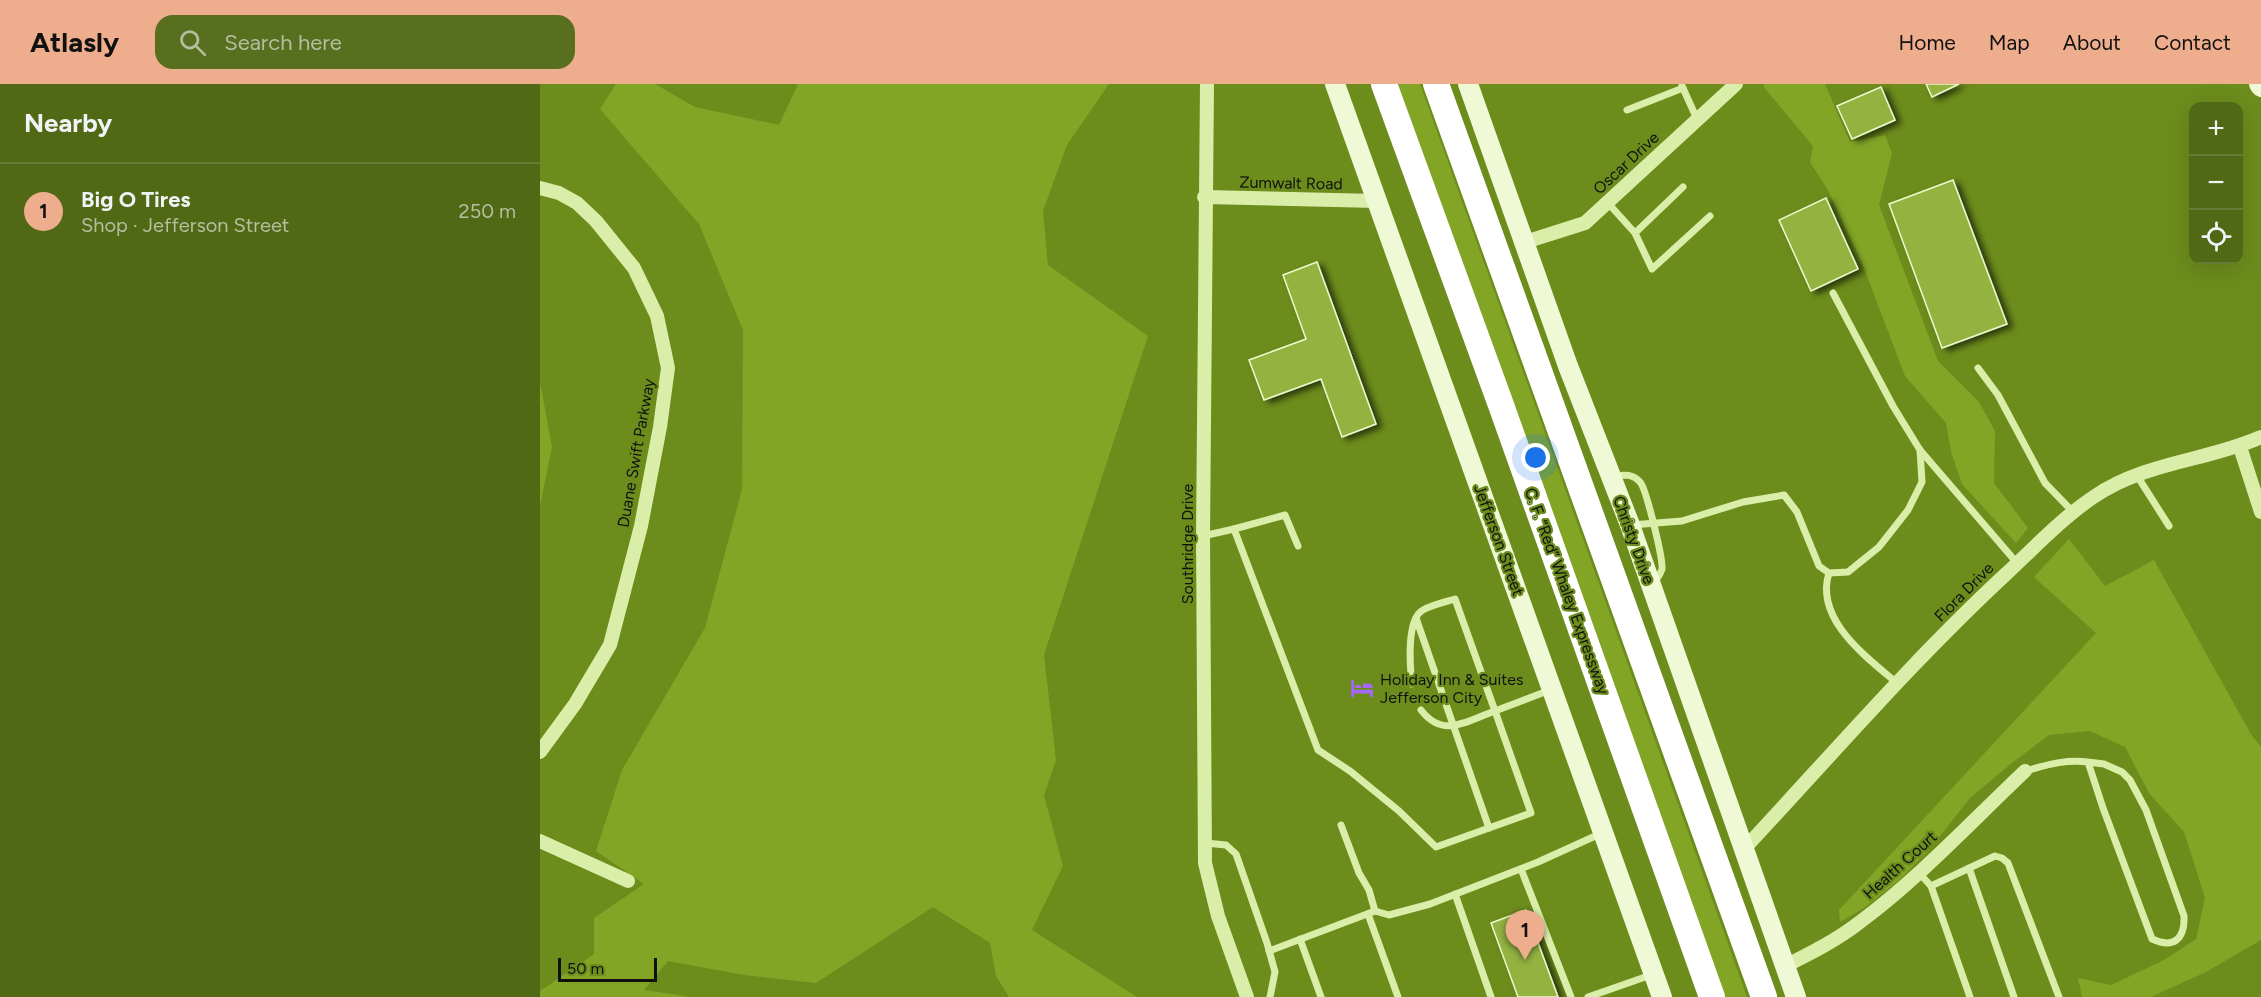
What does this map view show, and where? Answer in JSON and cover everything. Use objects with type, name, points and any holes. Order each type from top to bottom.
[{"type":"highway","name":"C. F. “Red” Whaley Expressway","points":[[1384,84],[1712,997]]},
{"type":"highway","points":[[1436,84],[1764,997]]},
{"type":"street","name":"Southridge Drive","points":[[1207,84],[1204,197],[1203,536],[1205,863],[1218,916],[1247,997]]},
{"type":"street","name":"Jefferson Street","points":[[1335,84],[1662,997]]},
{"type":"street","name":"Christy Drive","points":[[1468,84],[1568,366],[1630,525],[1796,997]]},
{"type":"street","name":"Oscar Drive","points":[[1525,242],[1585,223],[1736,84]]},
{"type":"street","name":"Duane Swift Parkway","points":[[540,188],[559,193],[577,203],[596,221],[634,267],[657,316],[668,368],[660,427],[641,525],[610,645],[575,704],[540,752]]},
{"type":"street","name":"Zumwalt Road","points":[[1204,197],[1377,201]]},
{"type":"street","name":"Flora Drive","points":[[1743,850],[1970,607],[2095,496],[2136,474],[2240,447],[2261,437]]},
{"type":"street","points":[[2240,447],[2261,512]]},
{"type":"street","name":"Health Court","points":[[1785,966],[1822,947],[1859,923],[1918,872],[2025,771]]},
{"type":"street","points":[[540,840],[628,881]]},
{"type":"lane","points":[[1628,110],[1682,86],[1697,119]]},
{"type":"lane","points":[[1635,233],[1683,187]]},
{"type":"lane","points":[[1607,202],[1635,233],[1652,269],[1710,216]]},
{"type":"lane","points":[[1833,293],[1882,386],[1920,450],[2017,563]]},
{"type":"lane","points":[[1978,368],[1998,395],[2045,483],[2074,513]]},
{"type":"lane","points":[[1630,525],[1682,521],[1743,502],[1784,495],[1797,512],[1819,566],[1829,573],[1848,572],[1879,547],[1908,510],[1922,482],[1920,450]]},
{"type":"lane","points":[[1611,476],[1627,474],[1640,482],[1648,504],[1661,552],[1662,569],[1658,578],[1649,582]]},
{"type":"lane","points":[[2136,474],[2169,526]]},
{"type":"lane","points":[[1203,536],[1285,515],[1298,546]]},
{"type":"lane","points":[[1234,529],[1318,750],[1350,771],[1399,811],[1436,847],[1531,813],[1455,599],[1421,611],[1416,618],[1409,661],[1412,684]]},
{"type":"lane","points":[[1829,573],[1826,581],[1829,606],[1835,620],[1859,650],[1898,684]]},
{"type":"lane","points":[[1416,618],[1489,828]]},
{"type":"lane","points":[[1421,710],[1428,719],[1438,725],[1452,726],[1552,689]]},
{"type":"lane","points":[[2025,771],[2055,762],[2073,760],[2104,764],[2122,772],[2130,780],[2146,810],[2184,916],[2185,930],[2181,937],[2168,943],[2152,939],[2088,762]]},
{"type":"lane","points":[[1341,825],[1359,873],[1369,890],[1371,912],[1398,997]]},
{"type":"lane","points":[[1269,951],[1371,912],[1389,915],[1430,904],[1521,869],[1604,833]]},
{"type":"lane","points":[[1205,843],[1226,845],[1236,854],[1275,972],[1270,997]]},
{"type":"lane","points":[[1931,886],[1995,856],[2008,863],[2059,997]]},
{"type":"lane","points":[[1969,868],[2014,997]]},
{"type":"lane","points":[[1521,869],[1571,997]]},
{"type":"lane","points":[[1918,872],[1931,886],[1970,997]]},
{"type":"lane","points":[[1455,894],[1491,997]]},
{"type":"lane","points":[[1300,939],[1322,997]]},
{"type":"lane","points":[[1588,997],[1654,974]]},
{"type":"green space","points":[[616,84],[655,84],[695,107],[779,125],[798,84],[1109,84],[1067,145],[1043,211],[1048,265],[1148,336],[1044,655],[1056,760],[1044,795],[1063,866],[1032,930],[1137,997],[1009,997],[996,976],[990,943],[933,907],[816,983],[744,975],[668,961],[644,990],[690,997],[540,997],[540,991],[594,954],[594,918],[644,884],[596,851],[622,770],[705,628],[742,489],[743,330],[699,224],[600,109]]},
{"type":"green space","points":[[1393,84],[1420,84],[1747,997],[1719,997]]},
{"type":"green space","points":[[1765,84],[1825,84],[1850,142],[1885,135],[1892,153],[1879,205],[1938,361],[1979,402],[1995,431],[1994,483],[2028,528],[2016,543],[1962,484],[1951,452],[1946,423],[1905,376],[1862,263],[1828,190],[1810,162],[1813,146],[1763,86]]},
{"type":"green space","points":[[540,382],[552,447],[540,506]]},
{"type":"green space","points":[[2069,539],[2105,586],[2154,560],[2252,736],[2261,747],[2261,940],[2206,972],[2151,997],[2082,997],[2078,978],[2111,985],[2164,960],[2196,939],[2205,898],[2184,832],[2149,793],[2125,747],[2090,731],[2049,735],[2012,763],[1970,798],[1929,850],[1898,881],[1864,908],[1840,922],[1839,910],[2096,633],[2034,577]]},
{"type":"building","points":[[1926,84],[1959,84],[1932,97]]},
{"type":"building","points":[[1881,87],[1895,120],[1852,139],[1837,106]]},
{"type":"building","points":[[1953,180],[2007,324],[1942,348],[1889,204]]},
{"type":"building","points":[[1826,198],[1858,269],[1811,291],[1779,220]]},
{"type":"building","points":[[1317,262],[1376,424],[1342,437],[1321,379],[1264,400],[1249,360],[1306,339],[1283,275]]},
{"type":"building","points":[[1526,910],[1558,997],[1518,997],[1491,923]]},
{"type":"place","name":"Holiday Inn & Suites Jefferson City","points":[[1362,688]]},
{"type":"place","name":"Big O Tires","points":[[1525,960]]}]
